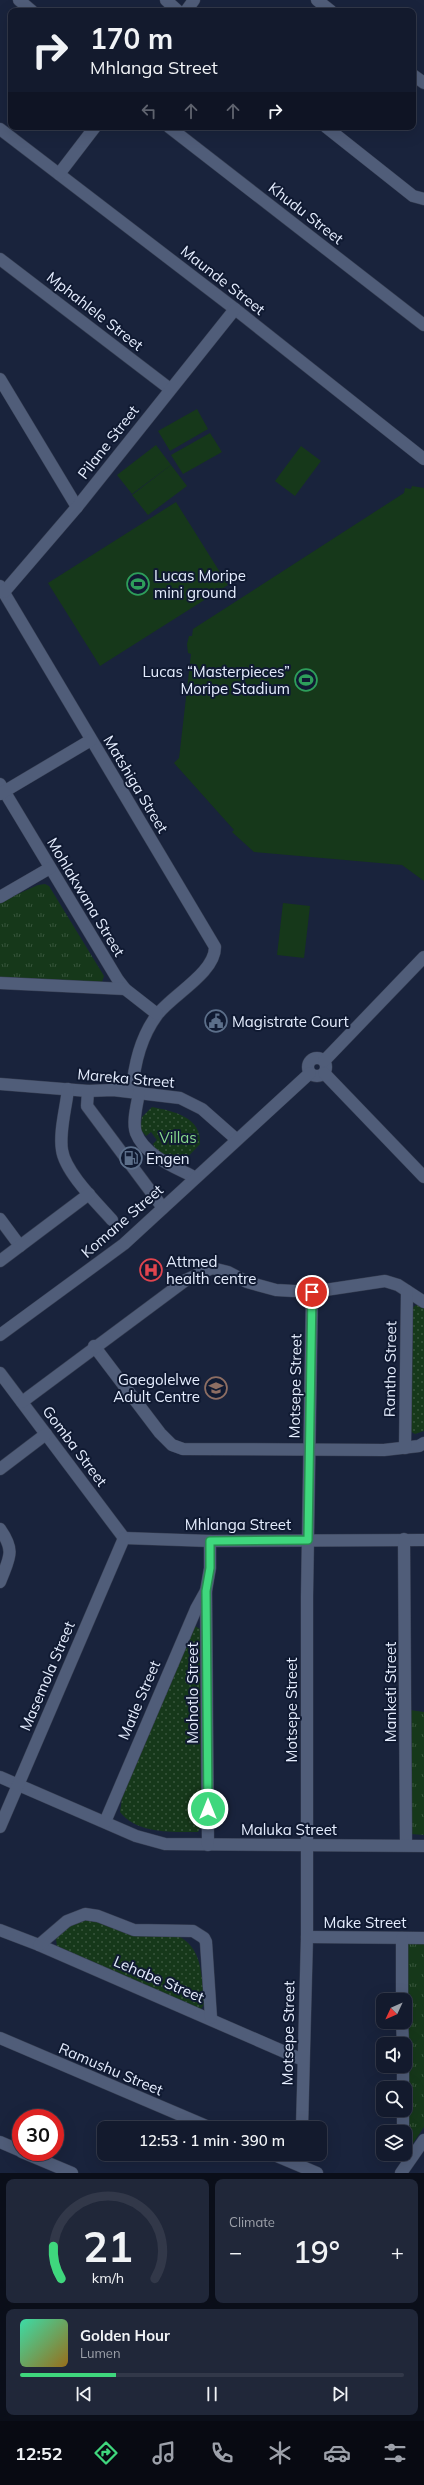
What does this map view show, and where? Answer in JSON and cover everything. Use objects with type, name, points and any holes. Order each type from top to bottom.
[{"type":"street","points":[[19,0],[28,8]]},
{"type":"street","points":[[166,0],[175,8]]},
{"type":"street","points":[[317,0],[328,8]]},
{"type":"street","name":"Maunde Street","points":[[0,129],[235,309],[424,459]]},
{"type":"street","points":[[59,174],[93,130]]},
{"type":"street","name":"Khudu Street","points":[[173,130],[424,325]]},
{"type":"street","points":[[330,130],[413,196],[424,199]]},
{"type":"street","name":"Mphahlele Street","points":[[0,259],[170,389]]},
{"type":"street","name":"Pilane Street","points":[[2,589],[77,507],[235,309]]},
{"type":"street","points":[[0,379],[77,507]]},
{"type":"street","name":"Matshiga Street","points":[[2,589],[212,940],[215,954],[212,961],[158,1014],[149,1028],[138,1052],[135,1093],[135,1124],[139,1138],[165,1162],[194,1177]]},
{"type":"street","points":[[1,790],[91,740]]},
{"type":"street","name":"Mohlakwana Street","points":[[1,790],[125,989],[158,1014]]},
{"type":"street","points":[[0,897],[50,868]]},
{"type":"street","points":[[422,963],[324,1067],[424,1177]]},
{"type":"street","points":[[0,983],[125,989]]},
{"type":"street","name":"Komane Street","points":[[0,1335],[124,1244],[194,1177],[310,1073],[317,1076],[324,1067]]},
{"type":"street","name":"Mareka Street","points":[[0,1084],[135,1093],[180,1098],[192,1103],[236,1139]]},
{"type":"street","points":[[68,1089],[62,1150],[68,1165],[89,1194],[112,1220]]},
{"type":"street","points":[[88,1091],[87,1106],[163,1208]]},
{"type":"street","points":[[0,1261],[89,1194]]},
{"type":"street","points":[[0,1219],[20,1246]]},
{"type":"street","points":[[22,1402],[94,1346],[186,1280],[212,1268],[228,1272],[260,1286],[312,1292],[385,1281],[403,1288],[424,1302]]},
{"type":"street","name":"Rantho Street","points":[[403,1288],[405,1448]]},
{"type":"street","name":"Motsepe Street","points":[[302,2121],[307,1937],[306,1846],[308,1540],[312,1292]]},
{"type":"street","points":[[94,1346],[160,1433],[172,1445],[182,1449],[310,1450],[405,1448],[419,1446],[424,1442]]},
{"type":"street","name":"Gomba Street","points":[[0,1373],[124,1538]]},
{"type":"street","points":[[0,1469],[46,1434]]},
{"type":"street","points":[[0,1529],[10,1545],[11,1554],[0,1582]]},
{"type":"street","name":"Mhlanga Street","points":[[124,1538],[210,1541],[424,1540]]},
{"type":"street","name":"Masemola Street","points":[[0,1827],[124,1538]]},
{"type":"street","name":"Manketi Street","points":[[404,1539],[406,1845]]},
{"type":"street","name":"Mohotlo Street","points":[[208,1845],[206,1591],[210,1568],[210,1541]]},
{"type":"street","name":"Matle Street","points":[[105,1822],[148,1718],[196,1609],[206,1591]]},
{"type":"street","name":"Maluka Street","points":[[0,1777],[152,1842],[176,1845],[424,1846]]},
{"type":"street","points":[[39,1945],[67,1921],[85,1914],[98,1916],[134,1930],[192,1931],[198,1934],[206,1942],[211,2018]]},
{"type":"street","name":"Lehabe Street","points":[[0,1930],[211,2018],[303,2060]]},
{"type":"street","name":"Make Street","points":[[307,1937],[424,1938]]},
{"type":"street","points":[[402,1938],[402,1993]]},
{"type":"street","name":"Ramushu Street","points":[[0,2038],[195,2121]]},
{"type":"street","points":[[402,2171],[424,2140]]},
{"type":"street","points":[[0,2142],[12,2147]]},
{"type":"street","points":[[43,2161],[72,2173]]},
{"type":"street","points":[[290,2161],[317,2173]]},
{"type":"street","points":[[302,2161],[302,2166]]},
{"type":"street","points":[[402,2171],[403,2161]]},
{"type":"green space","points":[[197,409],[208,429],[170,451],[158,431]]},
{"type":"green space","points":[[210,433],[222,452],[183,474],[171,455]]},
{"type":"green space","points":[[156,445],[171,465],[132,494],[117,475]]},
{"type":"green space","points":[[301,446],[321,461],[295,496],[275,481]]},
{"type":"green space","points":[[171,465],[187,486],[148,515],[132,495]]},
{"type":"green space","name":"Lucas “Masterpieces” Moripe Stadium","points":[[412,486],[424,488],[424,881],[402,865],[254,852],[232,832],[234,830],[174,763],[179,758],[180,750],[191,654],[188,653],[187,644],[189,636],[192,636],[193,629],[404,493],[405,488],[411,489]]},
{"type":"green space","name":"Lucas Moripe mini ground","points":[[176,502],[228,585],[100,666],[48,583]]},
{"type":"green space","points":[[45,884],[49,886],[104,976],[102,982],[0,980],[0,902],[38,885]]},
{"type":"green space","points":[[283,903],[310,906],[304,958],[277,955]]},
{"type":"green space","name":"Villas","points":[[152,1107],[177,1113],[191,1121],[196,1127],[200,1144],[182,1163],[157,1151],[153,1144],[157,1140],[151,1132],[146,1136],[140,1129],[142,1117]]},
{"type":"green space","points":[[416,1305],[424,1306],[424,1431],[415,1434],[410,1431],[412,1308]]},
{"type":"green space","points":[[193,1625],[204,1631],[203,1822],[198,1832],[178,1832],[146,1828],[127,1819],[120,1812],[123,1791]]},
{"type":"green space","points":[[410,1710],[424,1712],[424,1835],[411,1834]]},
{"type":"green space","points":[[85,1918],[180,1937],[188,1943],[197,1958],[202,1975],[205,2003],[201,2009],[57,1948],[56,1938],[71,1925]]},
{"type":"green space","points":[[407,1941],[424,1941],[424,2127],[412,2145],[412,2125],[407,2125],[407,2117],[412,2117],[412,2081],[407,2081],[407,2073],[412,2073],[412,2037],[407,2037],[407,2029],[412,2029],[412,1993],[407,1993]]},
{"type":"place","name":"Lucas Moripe mini ground","points":[[138,584]]},
{"type":"place","name":"Lucas “Masterpieces” Moripe Stadium","points":[[306,680]]},
{"type":"place","name":"Magistrate Court","points":[[216,1021]]},
{"type":"place","name":"Engen","points":[[131,1158]]},
{"type":"place","name":"Attmed health centre","points":[[151,1270]]},
{"type":"place","name":"Gaegolelwe Adult Centre","points":[[216,1388]]},
{"type":"route","points":[[208,1809],[208,1613],[206,1591],[210,1568],[210,1541],[308,1540],[312,1292]]}]
